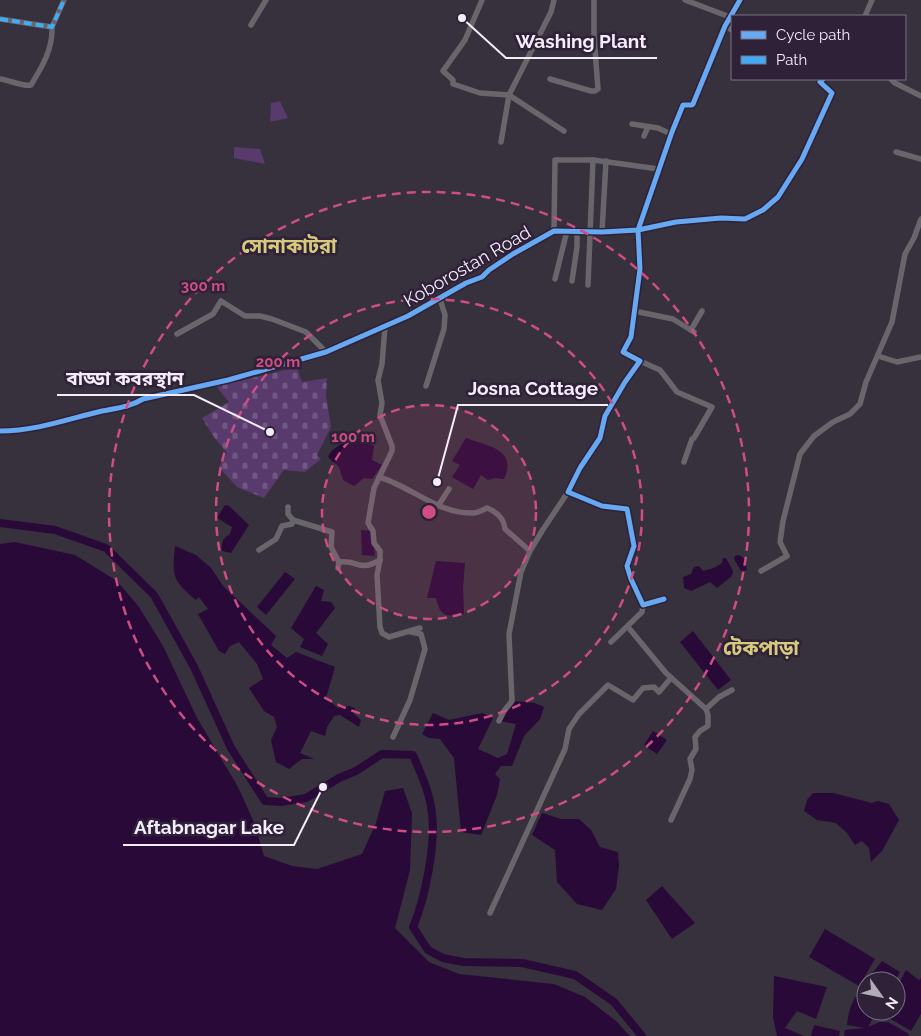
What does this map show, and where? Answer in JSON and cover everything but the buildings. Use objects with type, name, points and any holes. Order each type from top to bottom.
[{"type":"street","points":[[0,79],[11,80],[27,87],[31,85],[48,53],[52,39],[52,27],[64,0]]},
{"type":"street","points":[[251,25],[266,0]]},
{"type":"street","points":[[482,0],[465,40],[443,71],[453,80],[453,84],[480,93],[509,95],[564,131]]},
{"type":"street","points":[[501,142],[509,95],[551,12],[554,0]]},
{"type":"street","points":[[550,79],[592,91],[598,89],[594,36],[594,0]]},
{"type":"street","points":[[685,0],[730,16]]},
{"type":"street","points":[[684,462],[692,439],[712,407],[677,392],[660,370],[623,352],[631,337],[640,270],[638,230],[683,105],[693,104],[724,26],[740,0]]},
{"type":"street","points":[[865,15],[872,0]]},
{"type":"street","points":[[0,19],[52,27]]},
{"type":"street","points":[[724,26],[731,30]]},
{"type":"street","name":"Koborostan Road","points":[[0,431],[33,429],[132,406],[143,399],[228,380],[326,352],[385,327],[440,299],[466,283],[482,277],[513,254],[554,231],[602,232],[638,230],[684,221],[721,218],[745,219],[763,210],[778,197],[802,159],[832,93],[820,80]]},
{"type":"street","points":[[892,80],[921,96]]},
{"type":"street","points":[[632,124],[658,128],[671,134]]},
{"type":"street","points":[[644,136],[648,126]]},
{"type":"street","points":[[896,152],[921,159]]},
{"type":"street","points":[[554,231],[556,160],[606,161],[659,170]]},
{"type":"street","points":[[588,285],[593,160]]},
{"type":"street","points":[[602,232],[606,161]]},
{"type":"street","points":[[761,571],[787,556],[780,542],[783,521],[800,454],[814,436],[833,422],[850,414],[860,404],[863,389],[892,322],[905,254],[914,238],[921,219]]},
{"type":"street","points":[[555,278],[567,231]]},
{"type":"street","points":[[572,281],[577,247],[577,231]]},
{"type":"street","points":[[426,386],[444,329],[445,315],[440,299]]},
{"type":"street","points":[[177,334],[213,314],[220,301],[245,316],[260,316],[272,319],[306,332],[326,352]]},
{"type":"street","points":[[634,311],[673,319],[692,331],[702,311]]},
{"type":"street","points":[[385,327],[382,364],[378,380],[382,403],[380,415],[392,446],[392,451],[374,488],[368,523],[373,531],[374,542],[380,551],[377,575],[382,633],[389,637],[420,628]]},
{"type":"street","points":[[878,356],[896,362],[921,357]]},
{"type":"street","points":[[499,720],[512,701],[509,634],[521,572],[530,551],[600,438],[605,416],[624,382],[640,361]]},
{"type":"street","points":[[379,477],[398,484],[438,506],[474,514],[487,508],[495,511],[504,522],[505,529],[530,551]]},
{"type":"street","points":[[438,506],[449,489]]},
{"type":"street","points":[[568,492],[602,506],[628,509],[634,546],[627,566],[643,605],[642,612],[611,642]]},
{"type":"street","points":[[288,507],[288,514],[293,520],[332,532],[331,547],[338,565],[346,561],[367,567],[380,560]]},
{"type":"street","points":[[259,550],[276,539],[282,526],[292,524],[293,520]]},
{"type":"street","points":[[643,605],[664,599]]},
{"type":"street","points":[[628,627],[671,678],[706,709],[709,723],[696,737],[696,749],[690,759],[692,770],[690,779],[671,820]]},
{"type":"street","points":[[393,738],[410,700],[425,649],[421,634],[409,631]]},
{"type":"street","points":[[490,913],[565,749],[569,730],[579,714],[608,685],[633,700],[643,688],[654,687],[659,692],[671,678]]},
{"type":"street","points":[[706,709],[719,697],[732,690]]},
{"type":"green space","points":[[280,101],[288,118],[270,122],[271,103]]},
{"type":"green space","points":[[234,147],[260,149],[265,164],[234,158]]},
{"type":"green space","points":[[297,367],[302,382],[327,378],[326,396],[331,427],[317,455],[321,459],[305,472],[284,470],[264,498],[237,487],[219,467],[227,453],[202,418],[229,402],[214,384],[240,381]]},
{"type":"shaded area","points":[[353,438],[362,439],[374,446],[372,460],[382,465],[372,479],[364,478],[354,486],[343,480],[339,467],[328,457],[335,448]]},
{"type":"shaded area","points":[[466,438],[498,450],[504,455],[507,461],[507,469],[504,479],[495,478],[488,480],[481,475],[473,489],[452,477],[460,465],[452,461]]},
{"type":"shaded area","points":[[225,505],[229,506],[249,525],[231,553],[222,551],[222,545],[224,539],[230,534],[232,527],[217,518]]},
{"type":"shaded area","points":[[361,530],[372,531],[375,556],[362,555]]},
{"type":"shaded area","points":[[15,542],[75,555],[117,581],[139,607],[163,646],[197,718],[238,787],[254,822],[264,856],[292,866],[317,869],[362,854],[376,823],[385,791],[403,788],[412,813],[410,870],[395,928],[429,962],[459,974],[554,984],[585,997],[616,1021],[630,1036],[0,1036],[0,544]]},
{"type":"shaded area","points":[[175,546],[196,555],[211,568],[224,587],[276,636],[271,645],[287,658],[296,652],[335,667],[326,698],[338,708],[349,706],[355,708],[354,714],[361,720],[359,727],[340,715],[334,716],[327,727],[325,736],[311,731],[300,753],[314,759],[302,759],[289,769],[276,762],[271,740],[277,727],[274,717],[264,711],[249,688],[263,679],[257,664],[239,642],[230,646],[225,654],[219,651],[198,614],[208,609],[199,597],[196,600],[182,587],[175,577]]},
{"type":"shaded area","points":[[739,555],[745,559],[747,570],[741,571],[734,559],[735,556]]},
{"type":"shaded area","points":[[723,558],[726,558],[733,571],[732,576],[717,588],[710,582],[691,591],[684,588],[683,577],[691,574],[694,567],[699,566],[703,571],[714,568],[722,563]]},
{"type":"shaded area","points":[[436,561],[465,563],[464,613],[445,614],[440,609],[436,598],[427,598]]},
{"type":"shaded area","points":[[285,572],[295,579],[266,615],[257,607]]},
{"type":"shaded area","points":[[316,586],[324,590],[321,601],[331,602],[335,608],[316,633],[328,644],[322,656],[300,647],[304,639],[291,628]]},
{"type":"shaded area","points":[[693,631],[731,680],[718,690],[680,642]]},
{"type":"shaded area","points":[[512,701],[535,703],[544,707],[540,719],[524,736],[512,766],[501,766],[495,774],[500,779],[497,795],[481,835],[461,832],[454,758],[440,739],[429,738],[422,734],[433,713],[449,720],[482,713],[493,718],[478,749],[498,758],[507,754],[516,724],[499,721]]},
{"type":"shaded area","points":[[653,731],[667,740],[657,754],[644,745]]},
{"type":"shaded area","points":[[813,793],[833,793],[872,803],[878,801],[889,804],[899,820],[882,851],[871,862],[869,848],[862,841],[855,845],[847,833],[836,823],[817,820],[804,811],[807,800]]},
{"type":"shaded area","points":[[542,813],[561,819],[579,819],[591,830],[600,847],[618,852],[619,866],[616,889],[602,910],[577,904],[557,882],[555,850],[532,835]]},
{"type":"shaded area","points":[[662,886],[695,923],[672,939],[646,900]]},
{"type":"shaded area","points":[[825,929],[875,959],[868,971],[856,971],[856,984],[809,957]]},
{"type":"shaded area","points":[[882,961],[898,971],[874,971]]},
{"type":"shaded area","points":[[905,971],[919,980],[921,978],[921,1014],[911,1031],[894,1021],[906,1021]]},
{"type":"shaded area","points":[[774,976],[827,987],[816,1019],[797,1011],[785,1028],[804,1036],[777,1036],[773,1017]]},
{"type":"shaded area","points":[[856,997],[856,1021],[871,1021],[868,1027],[880,1022],[888,1022],[909,1034],[908,1036],[844,1036],[845,1030],[865,1028],[847,1025]]},
{"type":"shaded area","points":[[814,1025],[840,1031],[839,1036],[811,1036]]},
{"type":"waterway","points":[[0,523],[55,530],[106,548],[154,595],[194,667],[231,748],[265,801],[281,802],[306,798],[339,778],[356,771],[382,754],[413,755],[427,791],[433,826],[431,856],[422,902],[413,927],[428,950],[443,958],[463,962],[522,963],[575,975],[614,1002],[642,1036]]},
{"type":"marked path","points":[[0,19],[52,27],[64,0]]},
{"type":"cycle path","points":[[731,15],[740,0]]},
{"type":"cycle path","points":[[0,431],[39,427],[123,407],[143,399],[228,380],[326,352],[408,316],[466,283],[482,277],[513,254],[554,231],[602,232],[638,230],[683,105],[693,104],[731,16]]},
{"type":"cycle path","points":[[664,599],[643,605],[631,579],[627,566],[634,546],[627,509],[602,506],[568,492],[580,468],[600,438],[605,416],[640,361],[623,352],[631,337],[640,269],[638,230],[676,222],[721,218],[745,219],[763,210],[778,197],[802,159],[832,93],[820,82],[822,80]]},
{"type":"place","name":"Washing Plant","points":[[462,18]]},
{"type":"place","name":"বাড্ডা কবরস্থান","points":[[270,432]]},
{"type":"place","name":"Josna Cottage","points":[[437,482]]},
{"type":"place","name":"Aftabnagar Lake","points":[[323,787]]},
{"type":"district","name":"সোনাকাটরা","points":[[289,246]]},
{"type":"district","name":"টেকপাড়া","points":[[761,648]]}]
